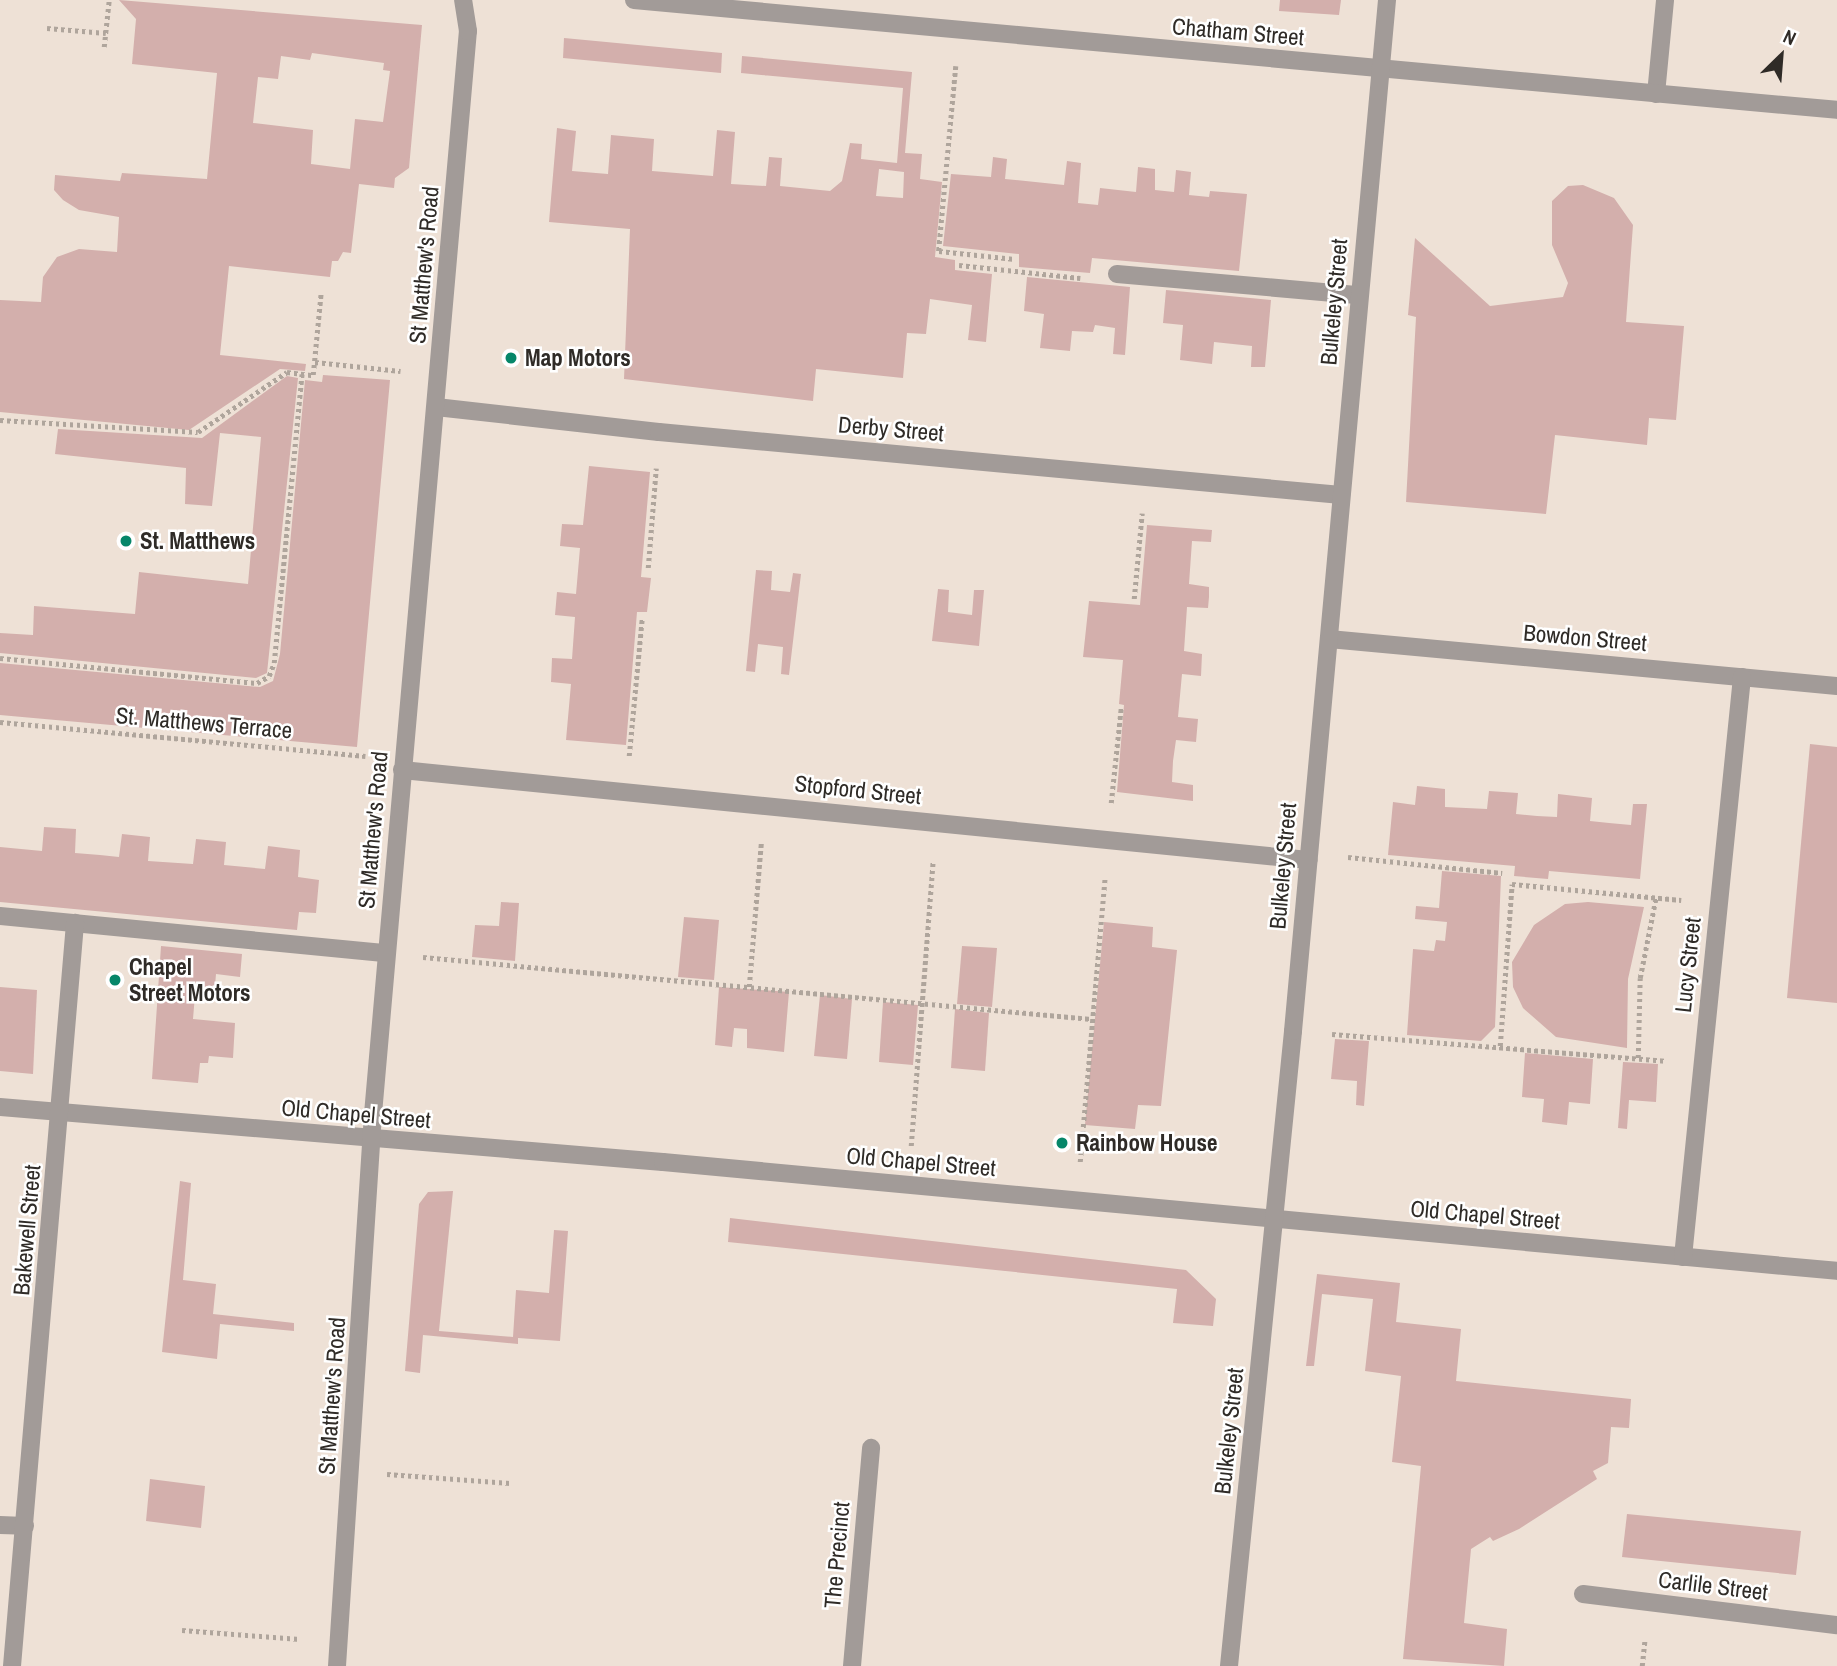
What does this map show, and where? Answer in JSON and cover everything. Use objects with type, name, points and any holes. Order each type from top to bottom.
[{"type":"street","name":"St Matthew's Road","points":[[337,1666],[386,953],[468,31],[463,0]]},
{"type":"street","name":"Chatham Street","points":[[634,0],[1381,71],[1837,110]]},
{"type":"street","name":"Bulkeley Street","points":[[1229,1666],[1293,1031],[1387,0]]},
{"type":"street","points":[[1656,94],[1665,0]]},
{"type":"street","points":[[1117,274],[1359,295]]},
{"type":"street","name":"Derby Street","points":[[436,407],[659,432],[1341,495]]},
{"type":"street","name":"Bowdon Street","points":[[1329,639],[1837,686]]},
{"type":"street","name":"Lucy Street","points":[[1683,1257],[1742,677]]},
{"type":"street","name":"Stopford Street","points":[[402,770],[1108,840],[1309,856]]},
{"type":"street","points":[[0,916],[386,953]]},
{"type":"street","name":"Bakewell Street","points":[[12,1666],[61,1113],[75,923]]},
{"type":"street","name":"Old Chapel Street","points":[[0,1107],[908,1185],[1274,1221],[1837,1271]]},
{"type":"street","name":"The Precinct","points":[[852,1666],[871,1448]]},
{"type":"street","points":[[0,1525],[25,1526]]},
{"type":"street","name":"Carlile Street","points":[[1583,1594],[1837,1625]]},
{"type":"path","points":[[104,47],[109,0]]},
{"type":"path","points":[[47,28],[106,33]]},
{"type":"path","points":[[959,30],[939,251],[1015,259]]},
{"type":"path","points":[[990,269],[991,256]]},
{"type":"path","points":[[959,265],[1093,279],[1117,274]]},
{"type":"path","points":[[0,420],[191,435],[283,374],[313,375],[321,292]]},
{"type":"path","points":[[314,362],[439,375]]},
{"type":"path","points":[[0,658],[257,682],[269,676],[274,663],[302,374]]},
{"type":"path","points":[[648,568],[659,432]]},
{"type":"path","points":[[1134,599],[1145,477]]},
{"type":"path","points":[[625,792],[642,618]]},
{"type":"path","points":[[1076,1202],[1121,708]]},
{"type":"path","name":"St. Matthews Terrace","points":[[0,722],[357,754],[402,770]]},
{"type":"path","points":[[749,987],[765,806]]},
{"type":"path","points":[[908,1185],[936,822]]},
{"type":"path","points":[[1309,856],[1502,873]]},
{"type":"path","points":[[1500,1046],[1512,884],[1719,904]]},
{"type":"path","points":[[1638,1058],[1640,978],[1656,897]]},
{"type":"path","points":[[386,953],[1091,1019]]},
{"type":"path","points":[[1293,1031],[1703,1064]]},
{"type":"path","points":[[352,1472],[511,1483]]},
{"type":"path","points":[[183,1630],[338,1642]]},
{"type":"shaded area","points":[[119,0],[422,25],[409,168],[395,178],[394,188],[359,184],[351,253],[343,252],[338,261],[332,261],[330,277],[229,266],[220,355],[306,364],[305,371],[280,369],[189,430],[0,412],[0,300],[41,302],[43,277],[57,257],[79,249],[117,252],[119,217],[79,210],[63,200],[54,190],[55,175],[120,181],[122,173],[207,179],[217,73],[132,64],[136,19]],"holes":[[[312,53],[384,63],[383,70],[390,71],[383,122],[355,119],[350,169],[311,164],[313,130],[253,123],[258,77],[278,79],[281,56],[310,60]]]},
{"type":"shaded area","points":[[1280,0],[1341,0],[1339,15],[1279,11]]},
{"type":"shaded area","points":[[564,38],[722,53],[721,73],[563,58]]},
{"type":"shaded area","points":[[742,56],[912,72],[905,153],[922,154],[920,179],[942,182],[935,257],[955,260],[955,270],[992,274],[986,342],[968,340],[972,305],[930,299],[926,334],[907,333],[903,378],[816,369],[813,401],[624,379],[630,229],[549,222],[557,128],[576,131],[572,171],[608,174],[611,135],[654,139],[652,171],[713,176],[717,130],[735,132],[731,184],[766,186],[769,157],[782,158],[780,186],[830,191],[842,181],[850,143],[862,144],[861,159],[897,163],[903,88],[741,73]],"holes":[[[879,169],[904,172],[903,198],[876,196]]]},
{"type":"shaded area","points":[[993,157],[1007,159],[1005,179],[1064,185],[1067,161],[1081,163],[1078,203],[1098,205],[1100,188],[1136,192],[1138,167],[1155,169],[1155,190],[1174,192],[1176,170],[1191,172],[1189,195],[1209,197],[1210,191],[1247,194],[1239,271],[1092,258],[1090,273],[1019,267],[1019,254],[943,246],[951,174],[991,177]]},
{"type":"shaded area","points":[[1583,185],[1614,198],[1633,225],[1626,322],[1684,326],[1676,420],[1649,418],[1647,445],[1555,435],[1546,514],[1406,502],[1416,317],[1408,315],[1415,238],[1490,306],[1563,297],[1568,283],[1552,245],[1552,201],[1568,186]]},
{"type":"shaded area","points":[[1027,277],[1130,287],[1125,355],[1113,354],[1115,328],[1095,325],[1093,332],[1072,331],[1070,351],[1040,348],[1044,314],[1024,311]]},
{"type":"shaded area","points":[[1166,290],[1271,300],[1265,367],[1251,367],[1252,346],[1214,342],[1212,364],[1180,360],[1183,325],[1163,323]]},
{"type":"shaded area","points":[[323,375],[390,380],[357,747],[0,715],[0,663],[260,687],[273,681],[280,654],[305,380],[322,382]]},
{"type":"shaded area","points":[[287,376],[298,378],[267,673],[256,678],[0,653],[0,633],[33,635],[34,606],[135,614],[139,572],[248,584],[261,437],[220,433],[212,506],[185,504],[186,468],[55,454],[58,429],[202,438]]},
{"type":"shaded area","points":[[589,466],[650,472],[641,577],[651,578],[647,612],[637,612],[626,745],[566,740],[571,684],[551,682],[552,658],[572,659],[575,617],[555,615],[557,592],[576,594],[580,548],[560,546],[562,524],[583,525]]},
{"type":"shaded area","points":[[1147,525],[1212,530],[1211,542],[1192,541],[1189,584],[1209,587],[1209,597],[1208,608],[1187,607],[1184,651],[1202,654],[1201,676],[1182,674],[1178,717],[1198,719],[1196,742],[1176,740],[1173,761],[1172,782],[1193,785],[1193,801],[1117,792],[1124,705],[1119,704],[1123,660],[1083,657],[1089,601],[1140,605]]},
{"type":"shaded area","points":[[756,570],[772,571],[771,590],[790,592],[793,573],[801,574],[789,675],[781,674],[783,647],[758,644],[755,672],[746,671]]},
{"type":"shaded area","points":[[938,589],[949,590],[948,612],[972,615],[974,590],[984,590],[979,646],[932,641]]},
{"type":"shaded area","points":[[1810,744],[1837,747],[1837,1003],[1787,998]]},
{"type":"shaded area","points":[[1417,786],[1445,789],[1445,807],[1487,809],[1489,791],[1518,793],[1516,814],[1537,816],[1557,817],[1558,794],[1592,798],[1590,821],[1631,825],[1633,804],[1647,804],[1640,879],[1549,871],[1548,879],[1514,876],[1515,866],[1388,855],[1393,802],[1415,805]]},
{"type":"shaded area","points":[[44,827],[76,829],[75,853],[119,857],[122,834],[150,837],[148,861],[193,864],[196,839],[226,842],[224,865],[265,869],[268,846],[300,850],[298,877],[319,880],[316,913],[299,912],[297,930],[0,902],[0,847],[42,851]]},
{"type":"shaded area","points":[[1442,871],[1501,876],[1495,1027],[1481,1041],[1407,1035],[1413,949],[1434,951],[1436,940],[1445,941],[1447,922],[1415,919],[1416,906],[1439,908]]},
{"type":"shaded area","points":[[501,902],[519,903],[515,961],[472,957],[475,925],[499,926]]},
{"type":"shaded area","points":[[1588,902],[1644,907],[1628,979],[1627,1048],[1556,1037],[1523,1008],[1513,987],[1512,962],[1534,925],[1565,904]]},
{"type":"shaded area","points":[[684,917],[719,920],[714,980],[678,977]]},
{"type":"shaded area","points":[[1104,922],[1153,927],[1152,947],[1177,950],[1161,1106],[1138,1105],[1135,1129],[1085,1125]]},
{"type":"shaded area","points":[[161,946],[242,954],[240,977],[216,974],[214,997],[195,995],[193,1019],[235,1023],[233,1058],[209,1056],[208,1063],[200,1063],[198,1083],[152,1079]]},
{"type":"shaded area","points":[[962,946],[997,948],[992,1007],[957,1004]]},
{"type":"shaded area","points":[[0,987],[37,990],[33,1074],[0,1071]]},
{"type":"shaded area","points":[[719,987],[789,992],[784,1052],[747,1048],[747,1029],[734,1028],[732,1047],[715,1045]]},
{"type":"shaded area","points":[[820,995],[852,999],[847,1059],[814,1056]]},
{"type":"shaded area","points":[[883,1002],[918,1005],[913,1065],[879,1062]]},
{"type":"shaded area","points":[[955,1009],[989,1013],[985,1071],[951,1068]]},
{"type":"shaded area","points":[[1335,1039],[1369,1041],[1364,1106],[1356,1105],[1357,1081],[1331,1079]]},
{"type":"shaded area","points":[[1525,1053],[1593,1059],[1590,1104],[1569,1102],[1567,1125],[1542,1122],[1544,1099],[1522,1097]]},
{"type":"shaded area","points":[[1623,1062],[1658,1064],[1656,1102],[1629,1100],[1627,1129],[1618,1128]]},
{"type":"shaded area","points":[[180,1181],[191,1183],[183,1280],[216,1284],[213,1314],[294,1323],[294,1331],[220,1324],[217,1359],[162,1352]]},
{"type":"shaded area","points":[[453,1191],[439,1331],[513,1337],[516,1290],[549,1293],[554,1230],[568,1231],[560,1341],[518,1338],[518,1344],[423,1335],[420,1373],[405,1371],[419,1204],[428,1192]]},
{"type":"shaded area","points":[[730,1218],[1186,1270],[1216,1299],[1213,1326],[1173,1323],[1177,1289],[728,1242]]},
{"type":"shaded area","points":[[1317,1274],[1400,1283],[1396,1322],[1461,1329],[1456,1381],[1631,1399],[1629,1428],[1611,1427],[1608,1463],[1593,1471],[1597,1479],[1519,1529],[1493,1541],[1490,1537],[1471,1549],[1464,1623],[1507,1629],[1504,1666],[1403,1659],[1421,1466],[1392,1462],[1401,1376],[1365,1371],[1373,1299],[1322,1294],[1314,1366],[1306,1366]]},
{"type":"shaded area","points":[[150,1479],[205,1486],[201,1528],[146,1521]]},
{"type":"shaded area","points":[[1627,1514],[1801,1531],[1796,1575],[1622,1557]]},
{"type":"place","name":"Map Motors","points":[[511,358]]},
{"type":"place","name":"St. Matthews","points":[[126,541]]},
{"type":"place","name":"Chapel Street Motors","points":[[115,980]]},
{"type":"place","name":"Rainbow House","points":[[1062,1143]]}]
